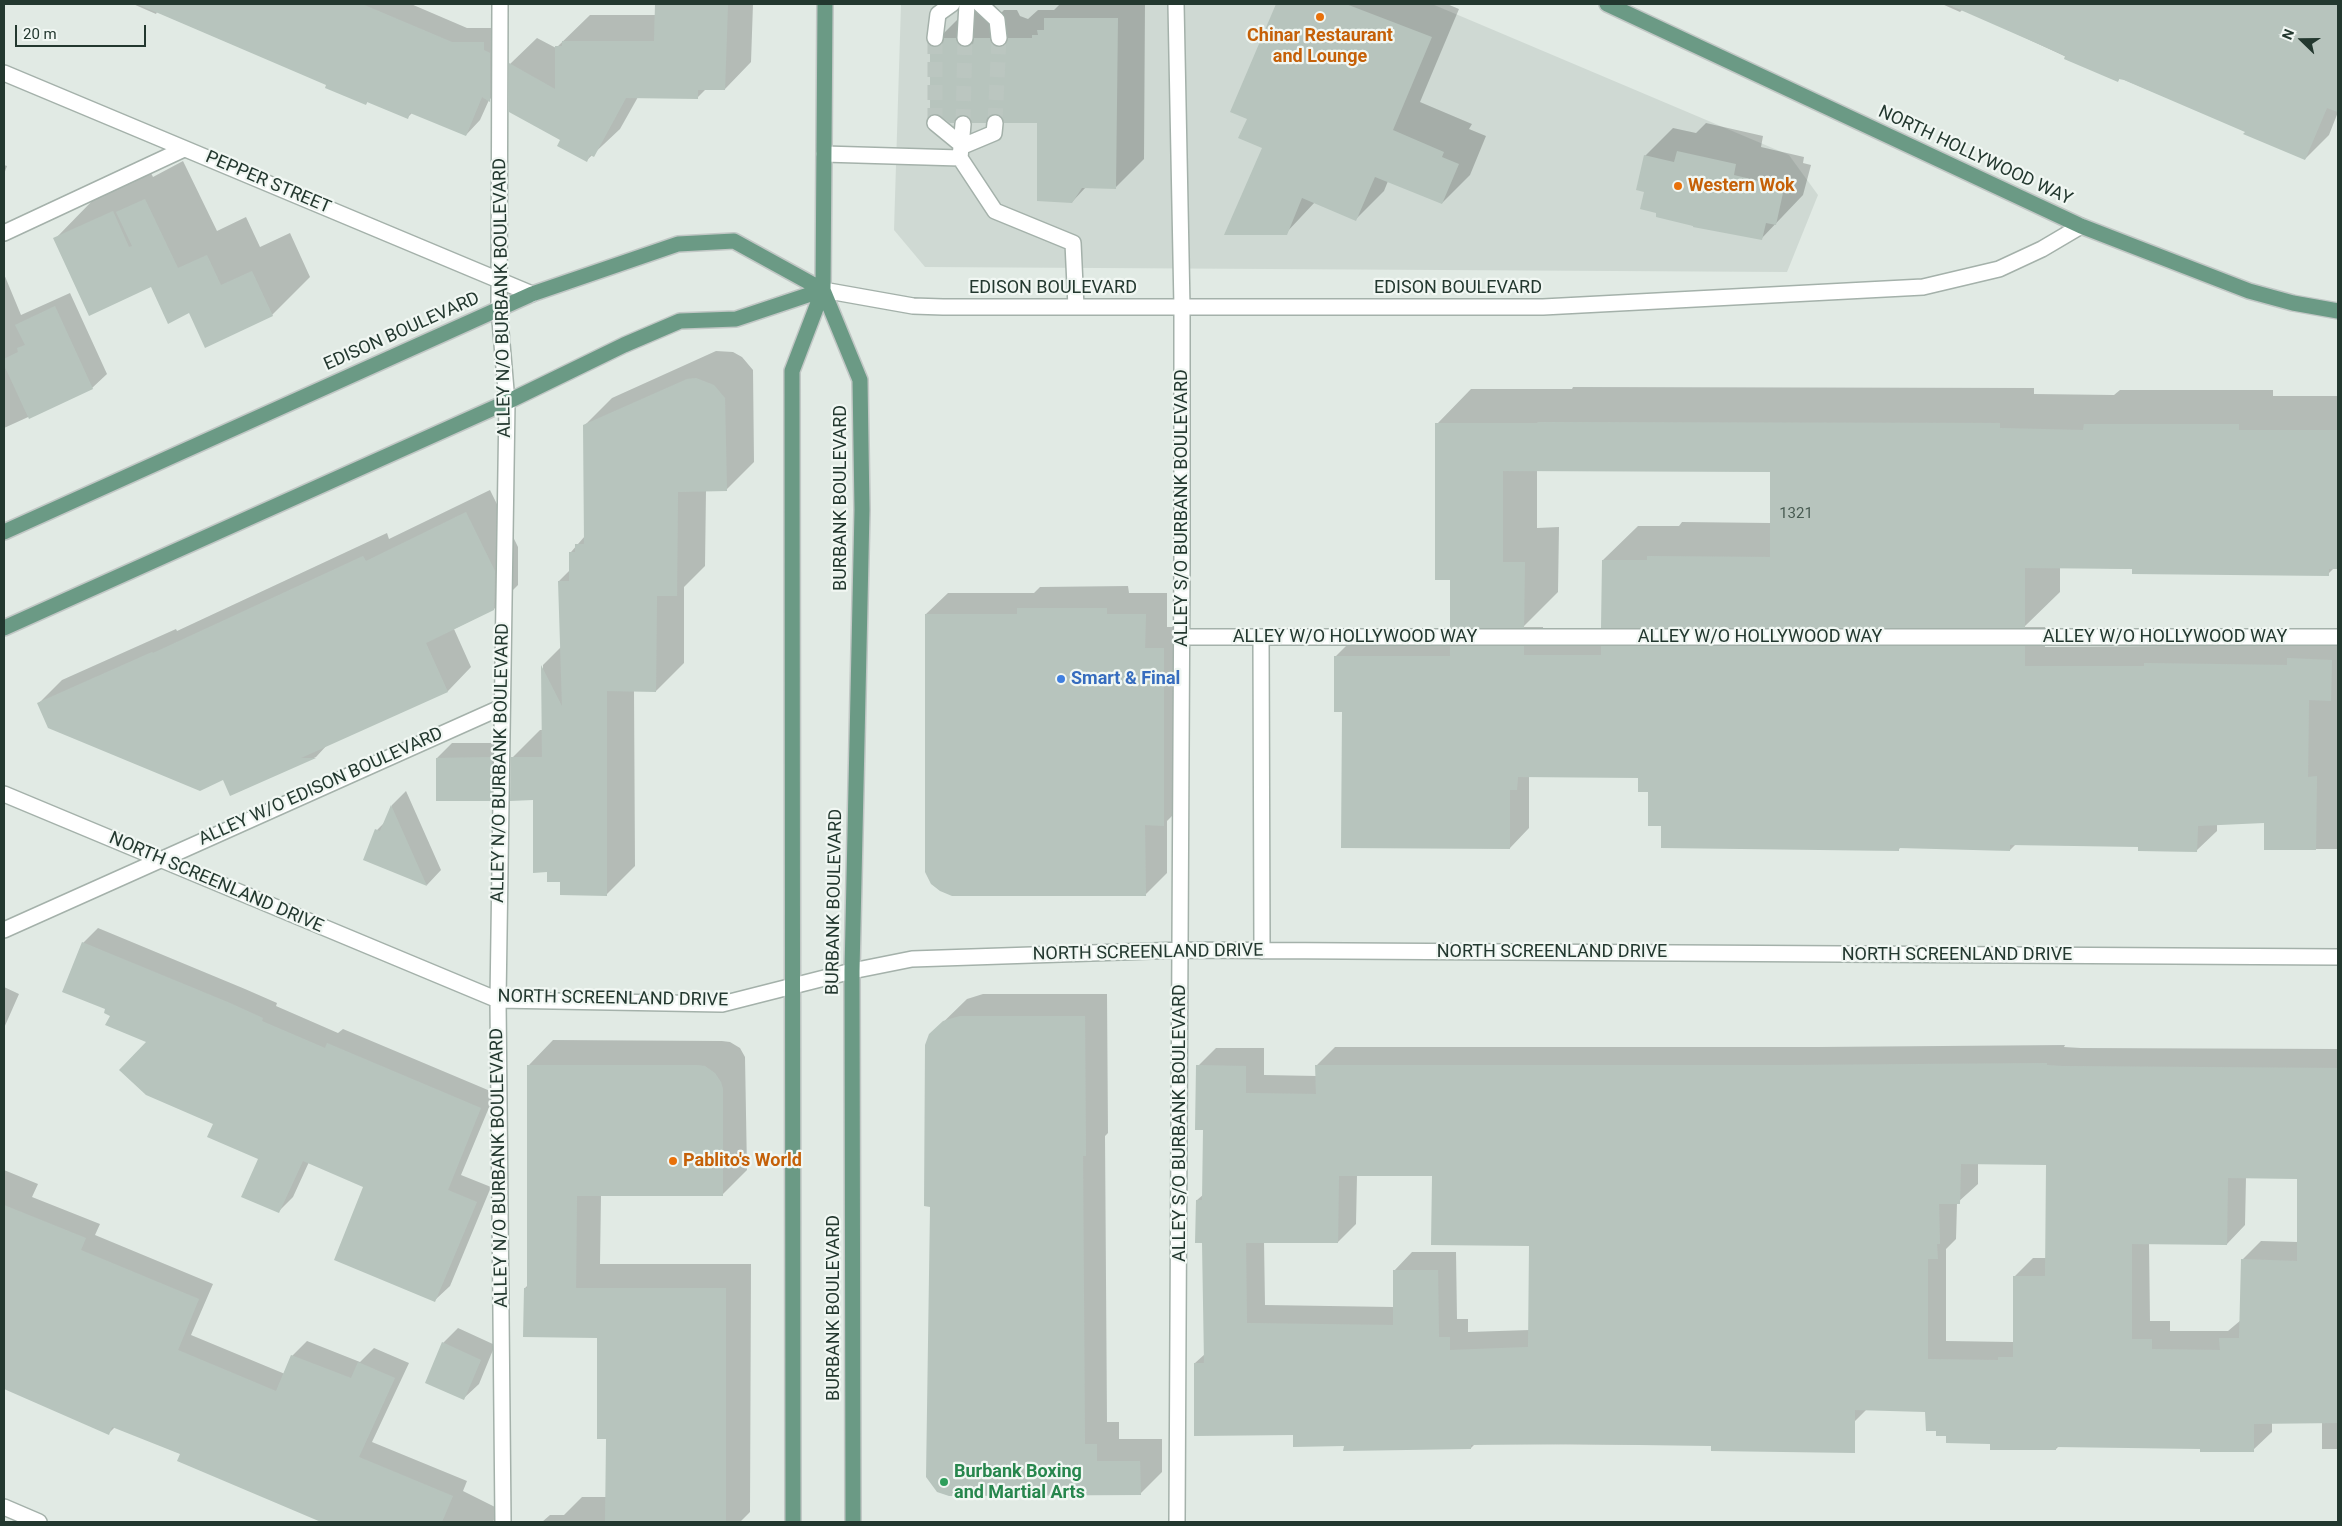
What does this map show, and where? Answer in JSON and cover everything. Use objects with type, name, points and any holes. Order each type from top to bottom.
[{"type":"main road","name":"BURBANK BOULEVARD","points":[[793,1522],[792,371],[823,290],[825,4]]},
{"type":"main road","name":"NORTH HOLLYWOOD WAY","points":[[1607,4],[2081,226],[2249,291],[2293,303],[2338,311]]},
{"type":"main road","name":"EDISON BOULEVARD","points":[[4,532],[532,294],[678,244],[734,241],[823,290]]},
{"type":"main road","name":"BURBANK BOULEVARD","points":[[823,290],[860,380],[862,510],[852,972],[853,1522]]},
{"type":"main road","name":"EDISON BOULEVARD","points":[[4,628],[506,402],[624,345],[680,321],[736,319],[823,290]]},
{"type":"street","name":"ALLEY N/O BURBANK BOULEVARD","points":[[500,4],[499,309],[506,402],[498,1000],[503,1522]]},
{"type":"street","points":[[935,38],[938,14],[952,4]]},
{"type":"street","points":[[965,38],[967,4]]},
{"type":"street","points":[[980,4],[997,20],[999,38]]},
{"type":"street","name":"ALLEY S/O BURBANK BOULEVARD","points":[[1176,4],[1182,307],[1182,950],[1177,1522]]},
{"type":"street","name":"PEPPER STREET","points":[[4,72],[532,294]]},
{"type":"street","points":[[934,123],[962,152],[995,211],[1073,243],[1076,307]]},
{"type":"street","points":[[824,154],[962,152],[994,133],[995,123]]},
{"type":"street","points":[[962,152],[963,124]]},
{"type":"street","points":[[4,233],[184,149]]},
{"type":"street","name":"EDISON BOULEVARD","points":[[823,290],[913,306],[1543,307],[1923,287],[1999,270],[2042,249],[2081,226]]},
{"type":"street","name":"ALLEY W/O HOLLYWOOD WAY","points":[[1181,637],[2338,637]]},
{"type":"street","points":[[1261,637],[1262,951]]},
{"type":"street","name":"ALLEY W/O EDISON BOULEVARD","points":[[4,930],[502,707]]},
{"type":"street","name":"NORTH SCREENLAND DRIVE","points":[[4,794],[498,1000],[722,1004],[912,959],[1182,950],[2338,957]]},
{"type":"street","points":[[4,1507],[39,1522]]},
{"type":"shaded area","points":[[901,4],[1432,4],[1789,155],[1818,195],[1787,272],[925,267],[894,230]]},
{"type":"building","points":[[137,4],[362,4],[452,42],[484,42],[484,50],[490,53],[490,102],[482,97],[466,136],[410,113],[408,119],[367,102],[366,105],[325,88],[326,85]]},
{"type":"building","points":[[655,4],[728,4],[725,90],[698,90],[698,99],[626,98],[594,157],[590,155],[587,162],[557,146],[560,140],[509,112],[509,63],[555,89],[555,46],[562,46],[562,41],[654,41]]},
{"type":"building","points":[[1276,4],[1346,4],[1432,37],[1393,130],[1444,152],[1442,157],[1459,164],[1442,204],[1375,177],[1356,221],[1302,198],[1287,235],[1224,235],[1262,148],[1238,138],[1247,119],[1230,112]]},
{"type":"building","points":[[1947,4],[2338,4],[2338,112],[2327,108],[2305,160],[2124,80],[2119,79],[2118,82],[2064,59],[2065,56],[2061,54]]},
{"type":"building","points":[[1044,18],[1118,18],[1116,189],[1082,188],[1072,203],[1037,201],[1037,123],[1004,123],[1001,116],[995,114],[988,117],[986,123],[972,123],[969,117],[963,115],[956,118],[954,123],[950,123],[937,114],[930,116],[930,46],[938,47],[943,43],[944,38],[956,38],[959,46],[965,47],[973,44],[974,38],[990,38],[992,44],[1001,47],[1005,45],[1008,38],[1032,38],[1032,35],[1038,35],[1037,30],[1044,30]]},
{"type":"building","points":[[1677,151],[1736,164],[1734,175],[1776,185],[1775,191],[1783,193],[1776,225],[1766,223],[1762,240],[1693,227],[1656,217],[1656,213],[1640,209],[1644,192],[1636,190],[1644,155],[1674,162]]},
{"type":"building","points":[[145,199],[178,268],[207,255],[221,285],[252,271],[273,316],[205,348],[189,313],[168,324],[151,287],[89,316],[53,238],[113,211],[129,247],[132,246],[116,212]]},
{"type":"building","points":[[55,306],[93,389],[29,419],[4,365],[4,359],[18,352],[17,348],[25,345],[15,325]]},
{"type":"building","points":[[696,378],[714,385],[725,398],[727,491],[678,492],[677,596],[657,596],[656,692],[607,691],[607,896],[560,895],[560,882],[547,882],[547,872],[533,873],[533,800],[510,801],[511,757],[542,757],[541,665],[562,706],[558,581],[569,581],[569,552],[575,552],[575,544],[584,544],[583,425],[687,379]]},
{"type":"building","points":[[1435,423],[2000,423],[2000,428],[2083,430],[2084,424],[2239,424],[2239,430],[2338,430],[2338,569],[2329,569],[2329,576],[2132,574],[2132,569],[2025,568],[2025,628],[1601,628],[1602,560],[1647,560],[1647,556],[1770,557],[1770,472],[1503,471],[1503,562],[1525,562],[1524,628],[1450,628],[1450,580],[1435,580]]},
{"type":"building","points":[[466,512],[495,571],[494,610],[426,643],[448,692],[301,758],[316,758],[230,796],[223,780],[200,791],[48,728],[37,703],[153,653],[363,556],[366,561]]},
{"type":"building","points":[[1017,608],[1107,608],[1107,614],[1146,614],[1145,648],[1164,648],[1164,826],[1145,825],[1146,896],[952,896],[940,891],[931,884],[925,872],[925,614],[1017,614]]},
{"type":"building","points":[[1450,646],[1524,646],[1524,655],[1601,655],[1601,646],[2025,646],[2025,666],[2144,666],[2144,663],[2287,665],[2287,658],[2332,660],[2331,701],[2309,700],[2308,777],[2317,776],[2316,850],[2264,850],[2264,823],[2198,826],[2197,852],[2138,851],[2138,847],[2010,845],[2010,851],[1899,848],[1899,851],[1661,848],[1661,826],[1648,826],[1648,792],[1638,792],[1638,778],[1518,777],[1517,790],[1510,790],[1510,849],[1341,848],[1342,712],[1334,712],[1334,656],[1450,656]]},
{"type":"building","points":[[492,757],[492,801],[436,801],[436,758]]},
{"type":"building","points":[[391,805],[427,886],[363,860],[375,829],[380,831]]},
{"type":"building","points":[[82,942],[230,1003],[263,1018],[262,1021],[325,1048],[327,1043],[481,1108],[448,1190],[477,1202],[435,1302],[334,1260],[363,1187],[303,1161],[279,1213],[241,1197],[258,1159],[207,1137],[213,1124],[146,1095],[119,1070],[146,1042],[105,1025],[110,1016],[104,1013],[105,1009],[62,992]]},
{"type":"building","points":[[960,1016],[1085,1016],[1086,1156],[1083,1156],[1085,1444],[1097,1444],[1097,1461],[1140,1461],[1141,1495],[949,1496],[937,1492],[926,1477],[930,1207],[924,1206],[925,1045],[929,1034],[943,1021]]},
{"type":"building","points":[[2047,1063],[2047,1065],[2062,1066],[2338,1068],[2338,1423],[2254,1424],[2254,1452],[2200,1452],[2200,1449],[2056,1447],[2056,1450],[1990,1450],[1990,1444],[1946,1443],[1946,1436],[1936,1436],[1936,1431],[1926,1431],[1925,1412],[1855,1410],[1855,1453],[1711,1451],[1711,1446],[1568,1444],[1471,1445],[1471,1449],[1343,1451],[1344,1446],[1293,1447],[1293,1435],[1194,1436],[1194,1363],[1204,1363],[1202,1243],[1195,1243],[1196,1200],[1202,1200],[1203,1130],[1195,1130],[1196,1065],[1246,1066],[1246,1093],[1316,1094],[1315,1065]],"holes":[[[1961,1164],[2046,1165],[2045,1276],[2013,1276],[2013,1357],[1998,1357],[1998,1360],[1928,1359],[1928,1259],[1938,1259],[1937,1244],[1940,1244],[1939,1204],[1960,1204]],[[1339,1176],[1432,1176],[1431,1245],[1529,1246],[1528,1347],[1450,1350],[1450,1337],[1439,1337],[1438,1270],[1393,1270],[1393,1325],[1247,1323],[1246,1243],[1338,1243]],[[2228,1178],[2297,1179],[2297,1261],[2241,1259],[2239,1338],[2219,1338],[2220,1350],[2152,1349],[2152,1339],[2132,1339],[2132,1244],[2227,1245]]]},
{"type":"building","points":[[527,1065],[697,1065],[705,1066],[715,1073],[721,1082],[723,1089],[723,1196],[577,1196],[576,1288],[726,1288],[726,1522],[605,1522],[606,1439],[597,1439],[597,1338],[523,1337],[524,1288],[527,1288]]},
{"type":"building","points":[[4,1205],[86,1238],[81,1250],[199,1299],[178,1350],[276,1391],[291,1355],[351,1378],[358,1362],[395,1378],[359,1457],[453,1496],[442,1522],[321,1522],[177,1461],[180,1454],[112,1427],[109,1435],[4,1389]]},
{"type":"building","points":[[442,1342],[481,1360],[464,1400],[425,1383]]},
{"type":"tunnel","points":[[935,38],[935,123]]},
{"type":"tunnel","points":[[963,124],[965,38]]},
{"type":"tunnel","points":[[995,123],[999,38]]},
{"type":"place","name":"Chinar Restaurant and Lounge","points":[[1320,17]]},
{"type":"place","name":"Western Wok","points":[[1678,186]]},
{"type":"place","name":"Smart & Final","points":[[1061,679]]},
{"type":"place","name":"Pablito's World","points":[[673,1161]]},
{"type":"place","name":"Burbank Boxing and Martial Arts","points":[[944,1482]]}]
